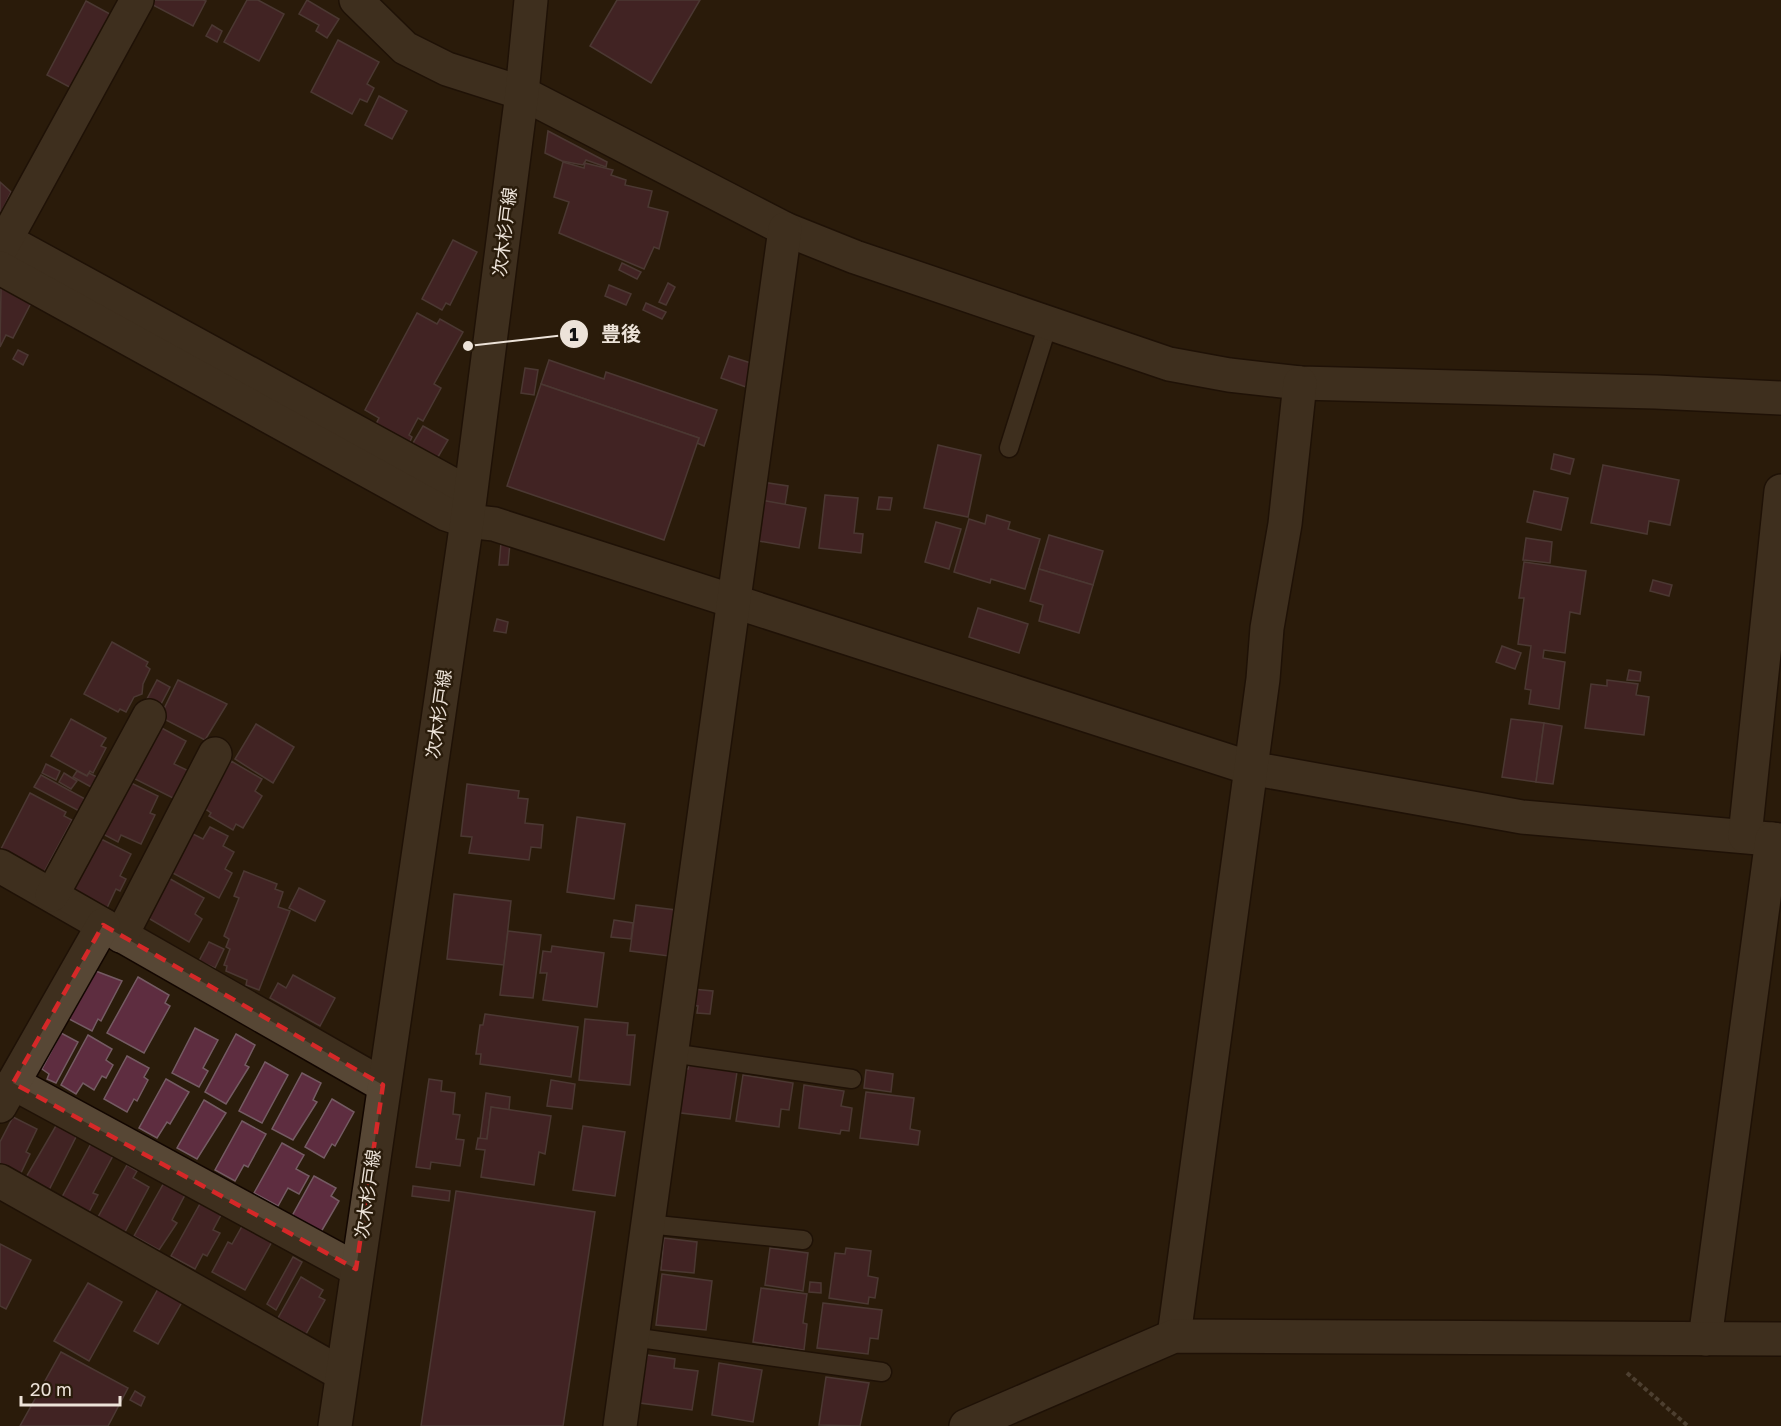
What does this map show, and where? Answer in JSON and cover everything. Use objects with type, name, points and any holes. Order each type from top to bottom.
[{"type":"street","points":[[137,0],[1,249],[446,514],[468,508],[494,524],[1250,768],[1522,817],[1766,838]]},
{"type":"street","points":[[356,0],[405,48],[447,69],[522,93],[784,229],[855,256],[1169,364],[1229,375],[1300,383],[1656,392],[1781,398]]},
{"type":"street","name":"次木杉戸線","points":[[335,1426],[468,508],[522,93],[531,0]]},
{"type":"street","points":[[620,1426],[784,229]]},
{"type":"street","points":[[1174,1336],[1263,679],[1267,628],[1285,524],[1300,383]]},
{"type":"street","points":[[1705,1339],[1766,838],[1781,491]]},
{"type":"street","points":[[52,895],[149,716]]},
{"type":"street","points":[[215,754],[112,931],[6,1095],[356,1269]]},
{"type":"street","points":[[0,866],[383,1085]]},
{"type":"street","points":[[0,1181],[342,1374]]},
{"type":"street","points":[[966,1426],[1174,1336],[1781,1339]]},
{"type":"lane","points":[[1009,448],[1049,321]]},
{"type":"lane","points":[[671,1053],[852,1079]]},
{"type":"lane","points":[[647,1224],[803,1240]]},
{"type":"lane","points":[[632,1337],[882,1372]]},
{"type":"path","points":[[1588,1338],[1688,1426]]},
{"type":"highlighted area","points":[[103,925],[383,1085],[356,1269],[13,1083]]},
{"type":"building","points":[[153,0],[206,1],[193,26],[151,4]]},
{"type":"building","points":[[247,0],[258,0],[284,14],[259,61],[224,42]]},
{"type":"building","points":[[307,0],[339,19],[327,38],[316,31],[319,25],[299,14]]},
{"type":"building","points":[[617,0],[700,0],[651,83],[590,46]]},
{"type":"building","points":[[86,1],[110,14],[107,20],[113,23],[75,90],[47,75]]},
{"type":"building","points":[[212,25],[222,31],[217,42],[206,36]]},
{"type":"building","points":[[338,40],[379,62],[367,84],[374,88],[367,102],[360,99],[352,114],[311,92]]},
{"type":"building","points":[[379,96],[407,111],[392,139],[365,125]]},
{"type":"building","points":[[548,131],[607,162],[606,167],[586,160],[583,165],[562,161],[545,153]]},
{"type":"building","points":[[563,162],[584,168],[585,163],[613,170],[611,175],[626,180],[625,185],[652,191],[648,207],[668,212],[659,249],[654,247],[644,269],[559,233],[569,202],[554,197]]},
{"type":"building","points":[[0,182],[11,192],[0,215]]},
{"type":"building","points":[[453,240],[477,252],[450,305],[446,303],[442,310],[422,299]]},
{"type":"building","points":[[622,263],[641,272],[637,279],[619,270]]},
{"type":"building","points":[[668,283],[675,287],[666,305],[659,302]]},
{"type":"building","points":[[609,285],[631,294],[626,305],[605,296]]},
{"type":"building","points":[[1,288],[31,303],[13,338],[6,335],[0,347]]},
{"type":"building","points":[[646,303],[666,312],[662,319],[643,310]]},
{"type":"building","points":[[417,313],[437,324],[440,319],[463,332],[434,384],[441,388],[423,421],[418,418],[409,435],[412,437],[408,446],[374,428],[379,418],[365,410]]},
{"type":"building","points":[[18,350],[28,355],[23,365],[13,359]]},
{"type":"building","points":[[729,356],[754,364],[746,387],[721,378]]},
{"type":"building","points":[[549,360],[604,379],[606,372],[717,410],[704,446],[697,443],[699,438],[541,384]]},
{"type":"building","points":[[525,368],[538,370],[534,395],[521,393]]},
{"type":"building","points":[[541,384],[699,438],[664,540],[507,486]]},
{"type":"building","points":[[423,426],[448,440],[435,462],[410,448]]},
{"type":"building","points":[[938,445],[981,455],[968,517],[924,508]]},
{"type":"building","points":[[1554,454],[1574,459],[1570,474],[1551,469]]},
{"type":"building","points":[[1603,465],[1679,480],[1670,525],[1649,521],[1647,534],[1591,523]]},
{"type":"building","points":[[762,482],[788,486],[785,505],[760,500]]},
{"type":"building","points":[[1534,491],[1568,498],[1561,530],[1527,522]]},
{"type":"building","points":[[825,495],[858,498],[854,533],[863,534],[861,553],[819,548]]},
{"type":"building","points":[[879,497],[892,498],[890,510],[877,509]]},
{"type":"building","points":[[760,500],[806,508],[799,548],[753,540]]},
{"type":"building","points":[[987,515],[1010,522],[1008,529],[1040,539],[1025,589],[991,579],[990,583],[954,572],[969,519],[985,524]]},
{"type":"building","points":[[936,522],[961,529],[949,569],[925,562]]},
{"type":"building","points":[[1049,535],[1103,551],[1093,585],[1039,569]]},
{"type":"building","points":[[1526,538],[1552,542],[1550,563],[1523,560]]},
{"type":"building","points":[[501,543],[510,543],[508,565],[499,565]]},
{"type":"building","points":[[1524,562],[1586,571],[1580,614],[1570,612],[1565,653],[1544,650],[1543,658],[1565,662],[1559,709],[1529,704],[1531,690],[1525,689],[1531,646],[1518,644],[1524,598],[1519,598]]},
{"type":"building","points":[[1039,569],[1093,585],[1079,633],[1039,621],[1043,605],[1030,601]]},
{"type":"building","points":[[1653,580],[1672,585],[1669,596],[1650,591]]},
{"type":"building","points":[[978,608],[1028,624],[1019,653],[969,637]]},
{"type":"building","points":[[497,619],[508,622],[506,633],[494,631]]},
{"type":"building","points":[[112,642],[148,662],[146,666],[150,669],[143,684],[142,694],[134,697],[126,712],[120,709],[118,712],[84,694]]},
{"type":"building","points":[[1502,646],[1521,653],[1515,669],[1496,662]]},
{"type":"building","points":[[1629,670],[1641,672],[1640,681],[1627,680]]},
{"type":"building","points":[[157,680],[170,687],[160,706],[147,699]]},
{"type":"building","points":[[178,680],[227,704],[205,740],[160,717]]},
{"type":"building","points":[[1607,680],[1638,684],[1636,695],[1649,697],[1644,735],[1585,728],[1591,684],[1607,686]]},
{"type":"building","points":[[71,719],[106,738],[101,746],[106,748],[93,773],[90,771],[87,776],[51,756]]},
{"type":"building","points":[[1511,719],[1544,723],[1536,782],[1502,777]]},
{"type":"building","points":[[1544,723],[1562,726],[1553,784],[1536,782]]},
{"type":"building","points":[[256,724],[294,747],[273,783],[235,759]]},
{"type":"building","points":[[156,725],[186,741],[174,764],[191,772],[177,800],[129,776]]},
{"type":"building","points":[[231,761],[262,779],[255,791],[262,796],[243,828],[236,824],[233,830],[209,816],[211,813],[204,808]]},
{"type":"building","points":[[46,764],[60,771],[56,780],[42,773]]},
{"type":"building","points":[[77,771],[87,776],[89,773],[97,777],[91,787],[73,777]]},
{"type":"building","points":[[64,773],[77,781],[71,789],[59,782]]},
{"type":"building","points":[[41,775],[87,800],[81,812],[34,787]]},
{"type":"building","points":[[125,780],[158,796],[150,813],[155,815],[141,844],[121,835],[118,842],[99,832]]},
{"type":"building","points":[[467,784],[519,791],[518,798],[528,799],[525,823],[543,825],[541,848],[531,847],[529,860],[469,853],[472,837],[461,836]]},
{"type":"building","points":[[30,793],[66,812],[64,816],[72,820],[44,872],[1,849]]},
{"type":"building","points":[[577,817],[625,824],[614,899],[567,892]]},
{"type":"building","points":[[210,827],[228,836],[223,846],[234,852],[225,869],[232,873],[219,898],[169,871],[189,832],[203,839]]},
{"type":"building","points":[[97,837],[131,854],[120,876],[126,879],[120,891],[116,889],[106,910],[70,892]]},
{"type":"building","points":[[244,871],[277,884],[275,889],[283,892],[278,907],[290,911],[259,990],[246,985],[247,980],[226,971],[227,966],[224,965],[230,949],[226,947],[229,939],[224,936],[239,898],[234,896]]},
{"type":"building","points":[[165,876],[204,898],[195,914],[202,919],[189,942],[143,915]]},
{"type":"building","points":[[299,888],[325,901],[315,921],[289,908]]},
{"type":"building","points":[[454,894],[511,901],[504,965],[447,959]]},
{"type":"building","points":[[636,905],[676,910],[669,956],[630,951]]},
{"type":"building","points":[[614,920],[633,923],[631,939],[611,937]]},
{"type":"building","points":[[508,931],[541,935],[533,998],[500,995]]},
{"type":"building","points":[[209,942],[224,949],[215,968],[199,961]]},
{"type":"building","points":[[552,946],[604,953],[597,1007],[543,1000],[547,973],[540,973],[543,951],[551,952]]},
{"type":"building","points":[[93,970],[122,981],[101,1021],[98,1019],[92,1031],[69,1019]]},
{"type":"building","points":[[293,975],[335,998],[320,1026],[270,998],[278,983],[286,988]]},
{"type":"building","points":[[138,977],[169,995],[165,1003],[170,1006],[144,1053],[107,1033]]},
{"type":"building","points":[[692,989],[713,991],[710,1014],[697,1013],[698,1006],[690,1005]]},
{"type":"building","points":[[485,1014],[578,1027],[571,1077],[480,1064],[481,1054],[476,1054],[480,1025],[483,1025]]},
{"type":"building","points":[[585,1019],[628,1023],[627,1035],[635,1035],[630,1085],[579,1080]]},
{"type":"building","points":[[195,1028],[218,1040],[203,1068],[208,1071],[199,1087],[172,1073]]},
{"type":"building","points":[[61,1033],[78,1042],[56,1083],[47,1079],[49,1074],[42,1069]]},
{"type":"building","points":[[236,1034],[255,1045],[245,1065],[249,1067],[226,1104],[205,1092]]},
{"type":"building","points":[[88,1035],[112,1049],[106,1060],[113,1065],[106,1078],[102,1076],[94,1090],[83,1083],[76,1094],[61,1085]]},
{"type":"building","points":[[127,1056],[149,1068],[144,1077],[148,1080],[137,1101],[134,1099],[127,1112],[104,1099]]},
{"type":"building","points":[[265,1062],[288,1075],[262,1123],[239,1111]]},
{"type":"building","points":[[689,1065],[737,1072],[730,1119],[673,1112],[684,1068],[688,1069]]},
{"type":"building","points":[[866,1070],[893,1074],[891,1092],[864,1088]]},
{"type":"building","points":[[302,1073],[321,1083],[313,1100],[317,1102],[293,1140],[272,1129]]},
{"type":"building","points":[[743,1075],[793,1083],[789,1110],[781,1109],[779,1127],[736,1121]]},
{"type":"building","points":[[166,1079],[189,1092],[170,1124],[167,1122],[157,1138],[139,1128]]},
{"type":"building","points":[[429,1079],[442,1081],[441,1091],[455,1093],[453,1114],[460,1115],[456,1139],[464,1140],[460,1166],[431,1162],[430,1169],[416,1167]]},
{"type":"building","points":[[551,1080],[575,1084],[572,1109],[547,1106]]},
{"type":"building","points":[[804,1085],[844,1091],[841,1106],[852,1108],[849,1131],[841,1130],[840,1134],[799,1128]]},
{"type":"building","points":[[866,1092],[914,1098],[910,1129],[920,1131],[918,1145],[860,1138]]},
{"type":"building","points":[[486,1093],[510,1097],[509,1110],[491,1107],[487,1139],[480,1139]]},
{"type":"building","points":[[332,1099],[354,1112],[335,1146],[332,1144],[324,1158],[305,1147]]},
{"type":"building","points":[[204,1100],[226,1113],[197,1159],[177,1148]]},
{"type":"building","points":[[491,1107],[551,1116],[545,1154],[539,1152],[534,1185],[481,1177],[485,1150],[476,1149],[478,1138],[487,1139]]},
{"type":"building","points":[[13,1117],[37,1129],[26,1152],[30,1154],[20,1175],[0,1164],[0,1142]]},
{"type":"building","points":[[242,1121],[266,1134],[248,1167],[244,1165],[235,1181],[215,1170]]},
{"type":"building","points":[[57,1124],[77,1135],[48,1192],[25,1179]]},
{"type":"building","points":[[583,1126],[625,1132],[615,1196],[573,1190]]},
{"type":"building","points":[[93,1140],[115,1152],[93,1193],[98,1195],[89,1212],[62,1197]]},
{"type":"building","points":[[282,1143],[304,1155],[296,1169],[309,1176],[299,1194],[288,1188],[278,1206],[254,1193]]},
{"type":"building","points":[[127,1165],[137,1171],[133,1178],[149,1187],[125,1232],[98,1217]]},
{"type":"building","points":[[314,1176],[336,1188],[331,1196],[339,1201],[321,1232],[292,1216]]},
{"type":"building","points":[[165,1181],[186,1193],[172,1220],[177,1223],[159,1250],[134,1236]]},
{"type":"building","points":[[413,1186],[450,1191],[449,1201],[412,1196]]},
{"type":"building","points":[[456,1191],[595,1212],[563,1426],[421,1426]]},
{"type":"building","points":[[201,1202],[222,1213],[213,1230],[220,1233],[207,1256],[203,1254],[195,1269],[171,1256]]},
{"type":"building","points":[[245,1221],[274,1238],[245,1290],[212,1272],[228,1242],[232,1244]]},
{"type":"building","points":[[664,1238],[697,1242],[694,1273],[661,1270]]},
{"type":"building","points":[[0,1244],[31,1260],[6,1309],[0,1306]]},
{"type":"building","points":[[770,1248],[808,1253],[803,1291],[765,1285]]},
{"type":"building","points":[[846,1248],[871,1251],[868,1276],[878,1278],[875,1298],[869,1297],[868,1304],[829,1298],[835,1253],[845,1254]]},
{"type":"building","points":[[293,1257],[302,1262],[276,1310],[267,1304]]},
{"type":"building","points":[[662,1274],[712,1281],[706,1330],[656,1325]]},
{"type":"building","points":[[301,1277],[323,1290],[319,1297],[325,1300],[306,1334],[278,1318]]},
{"type":"building","points":[[810,1282],[821,1283],[821,1293],[809,1292]]},
{"type":"building","points":[[88,1283],[122,1302],[89,1361],[54,1341]]},
{"type":"building","points":[[761,1288],[807,1294],[803,1323],[807,1324],[804,1350],[753,1342]]},
{"type":"building","points":[[158,1289],[182,1302],[158,1344],[134,1331]]},
{"type":"building","points":[[823,1303],[882,1310],[878,1339],[870,1338],[868,1354],[817,1348]]},
{"type":"building","points":[[61,1352],[128,1388],[108,1426],[20,1426]]},
{"type":"building","points":[[647,1355],[675,1359],[674,1368],[698,1371],[692,1410],[640,1403]]},
{"type":"building","points":[[719,1363],[762,1370],[753,1422],[712,1415]]},
{"type":"building","points":[[826,1377],[869,1383],[860,1426],[819,1425]]},
{"type":"building","points":[[135,1391],[145,1397],[141,1406],[130,1400]]},
{"type":"place","name":"豊後","points":[[468,346]]}]
